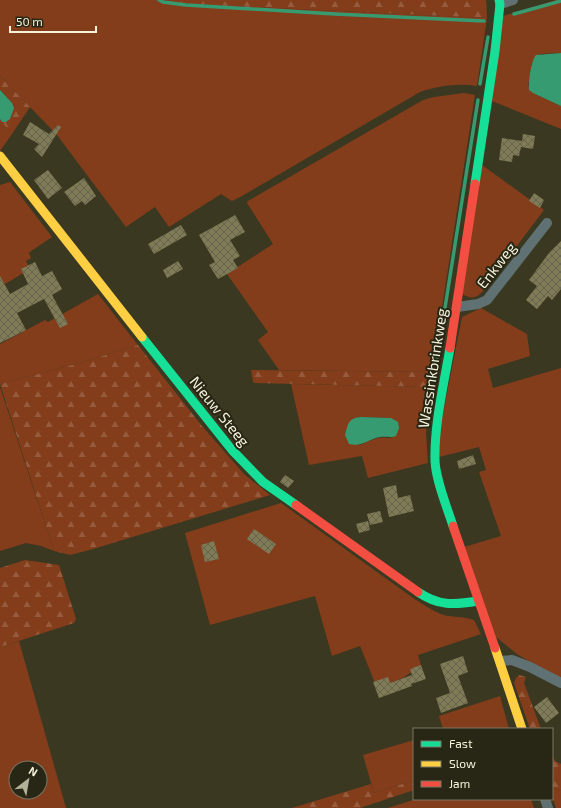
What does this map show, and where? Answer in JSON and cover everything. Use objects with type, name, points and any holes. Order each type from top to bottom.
[{"type":"street","points":[[499,2],[513,0]]},
{"type":"street","name":"Wassinkbrinkweg","points":[[499,2],[496,51],[436,433],[435,462],[440,489],[522,728]]},
{"type":"street","name":"Nieuw Steeg","points":[[0,156],[102,288],[232,450],[263,482],[428,599],[444,604],[459,605],[478,601]]},
{"type":"street","name":"Enkweg","points":[[457,307],[478,304],[487,300],[547,224]]},
{"type":"street","points":[[500,661],[512,660],[530,667],[561,683]]},
{"type":"green space","points":[[0,0],[163,0],[189,4],[487,18],[477,86],[448,86],[420,92],[242,196],[232,201],[221,194],[169,227],[155,207],[126,227],[57,135],[0,76]]},
{"type":"green space","points":[[163,0],[486,0],[487,18],[189,4]]},
{"type":"green space","points":[[556,0],[561,0],[561,53],[540,54],[532,63],[528,86],[533,93],[561,106],[561,129],[492,101],[503,16]]},
{"type":"green space","points":[[0,76],[30,107],[12,134],[2,122],[6,122],[12,103],[0,90]]},
{"type":"green space","points":[[464,93],[475,95],[432,372],[279,370],[258,340],[268,332],[227,274],[273,244],[247,203],[248,201],[423,100]]},
{"type":"green space","points":[[0,119],[12,134],[0,151]]},
{"type":"green space","points":[[482,165],[544,210],[482,292],[475,297],[468,297],[462,294]]},
{"type":"green space","points":[[10,182],[52,237],[29,253],[31,258],[26,261],[30,269],[0,287],[0,185]]},
{"type":"green space","points":[[98,294],[138,345],[83,362],[0,384],[0,344],[45,320],[48,322]]},
{"type":"green space","points":[[481,308],[527,334],[530,356],[488,369],[493,388],[561,368],[561,681],[517,654],[496,637],[464,547],[501,536],[479,472],[486,470],[479,447],[439,457],[438,438],[462,317]]},
{"type":"green space","points":[[138,345],[202,426],[244,474],[270,495],[70,555],[54,551],[0,384],[83,362]]},
{"type":"green space","points":[[251,370],[432,372],[430,387],[255,383],[253,382]]},
{"type":"green space","points":[[291,384],[430,387],[426,433],[428,463],[368,478],[362,456],[309,465]],"holes":[[[354,418],[391,418],[391,438],[378,438],[360,445],[345,435]]]},
{"type":"green space","points":[[0,387],[54,551],[41,546],[26,543],[0,551]]},
{"type":"green space","points":[[281,503],[416,600],[444,615],[474,620],[481,634],[418,655],[422,669],[377,688],[360,646],[332,656],[315,596],[210,625],[185,533]]},
{"type":"green space","points":[[25,560],[59,565],[76,619],[74,623],[0,647],[0,568]]},
{"type":"green space","points":[[19,641],[66,808],[0,808],[0,647]]},
{"type":"green space","points":[[519,675],[526,677],[524,683],[541,728],[530,728],[514,683]]},
{"type":"green space","points":[[500,696],[509,728],[443,728],[439,716]]},
{"type":"green space","points":[[413,740],[413,780],[374,793],[363,755]]},
{"type":"green space","points":[[553,757],[555,761],[561,764],[561,791],[553,787]]},
{"type":"green space","points":[[413,780],[413,790],[360,808],[292,808],[371,784],[374,793]]},
{"type":"green space","points":[[553,787],[561,791],[561,808],[556,808],[553,799]]},
{"type":"green space","points":[[413,800],[531,800],[534,808],[388,808]]},
{"type":"shaded area","points":[[561,53],[561,106],[529,90],[529,77],[536,55]]},
{"type":"shaded area","points":[[0,90],[12,103],[14,108],[10,119],[6,122],[2,122],[0,119]]},
{"type":"shaded area","points":[[361,417],[391,418],[398,422],[399,428],[396,436],[380,437],[362,444],[349,444],[345,435],[349,422],[353,419]]},
{"type":"building","points":[[30,122],[49,134],[58,125],[61,127],[42,157],[34,149],[39,144],[23,135]]},
{"type":"building","points":[[523,134],[535,136],[533,149],[521,147],[519,156],[513,155],[512,162],[499,160],[502,138],[522,141]]},
{"type":"building","points":[[48,170],[62,188],[48,199],[34,180]]},
{"type":"building","points":[[84,178],[96,196],[85,205],[82,201],[75,206],[64,192]]},
{"type":"building","points":[[534,193],[544,200],[540,208],[529,201]]},
{"type":"building","points":[[235,215],[245,232],[230,240],[240,256],[233,260],[238,268],[218,279],[209,265],[215,262],[199,235]]},
{"type":"building","points":[[181,225],[187,235],[154,254],[148,244]]},
{"type":"building","points":[[561,241],[561,289],[552,300],[548,296],[537,309],[526,300],[537,286],[529,280],[549,253]]},
{"type":"building","points":[[178,261],[183,269],[167,278],[163,270]]},
{"type":"building","points":[[35,262],[42,276],[52,271],[62,289],[52,295],[68,324],[60,328],[44,299],[17,313],[26,330],[0,343],[0,276],[10,294],[28,284],[21,269]]},
{"type":"building","points":[[473,455],[476,464],[459,469],[457,461]]},
{"type":"building","points":[[285,475],[294,481],[288,488],[280,482]]},
{"type":"building","points":[[396,485],[398,498],[410,495],[414,511],[389,517],[383,488]]},
{"type":"building","points":[[380,511],[383,522],[370,525],[367,514]]},
{"type":"building","points":[[368,521],[370,530],[359,533],[356,524]]},
{"type":"building","points":[[254,529],[276,544],[269,554],[247,539]]},
{"type":"building","points":[[214,541],[219,559],[205,562],[201,545]]},
{"type":"building","points":[[463,656],[468,672],[458,676],[468,703],[441,713],[436,698],[450,693],[440,664]]},
{"type":"building","points":[[421,665],[426,679],[411,684],[412,686],[379,698],[373,682],[388,677],[390,683],[412,675],[410,669]]},
{"type":"building","points":[[547,697],[559,713],[546,723],[534,707]]},
{"type":"waterway","points":[[159,0],[163,2],[186,5],[484,21]]},
{"type":"waterway","points":[[514,14],[561,1]]},
{"type":"waterway","points":[[480,84],[488,37]]},
{"type":"waterway","points":[[434,377],[478,100]]},
{"type":"traffic: fast","points":[[475,184],[495,51],[500,4],[499,0]]},
{"type":"traffic: fast","points":[[142,337],[232,450],[263,482],[296,505]]},
{"type":"traffic: fast","points":[[450,348],[436,433],[435,461],[440,485],[453,526]]},
{"type":"traffic: fast","points":[[418,592],[425,597],[439,602],[454,604],[478,601]]},
{"type":"traffic: slow","points":[[0,156],[142,337]]},
{"type":"traffic: slow","points":[[495,648],[522,728]]},
{"type":"traffic: jam","points":[[450,348],[475,184]]},
{"type":"traffic: jam","points":[[296,505],[418,592]]},
{"type":"traffic: jam","points":[[453,526],[495,648]]}]
